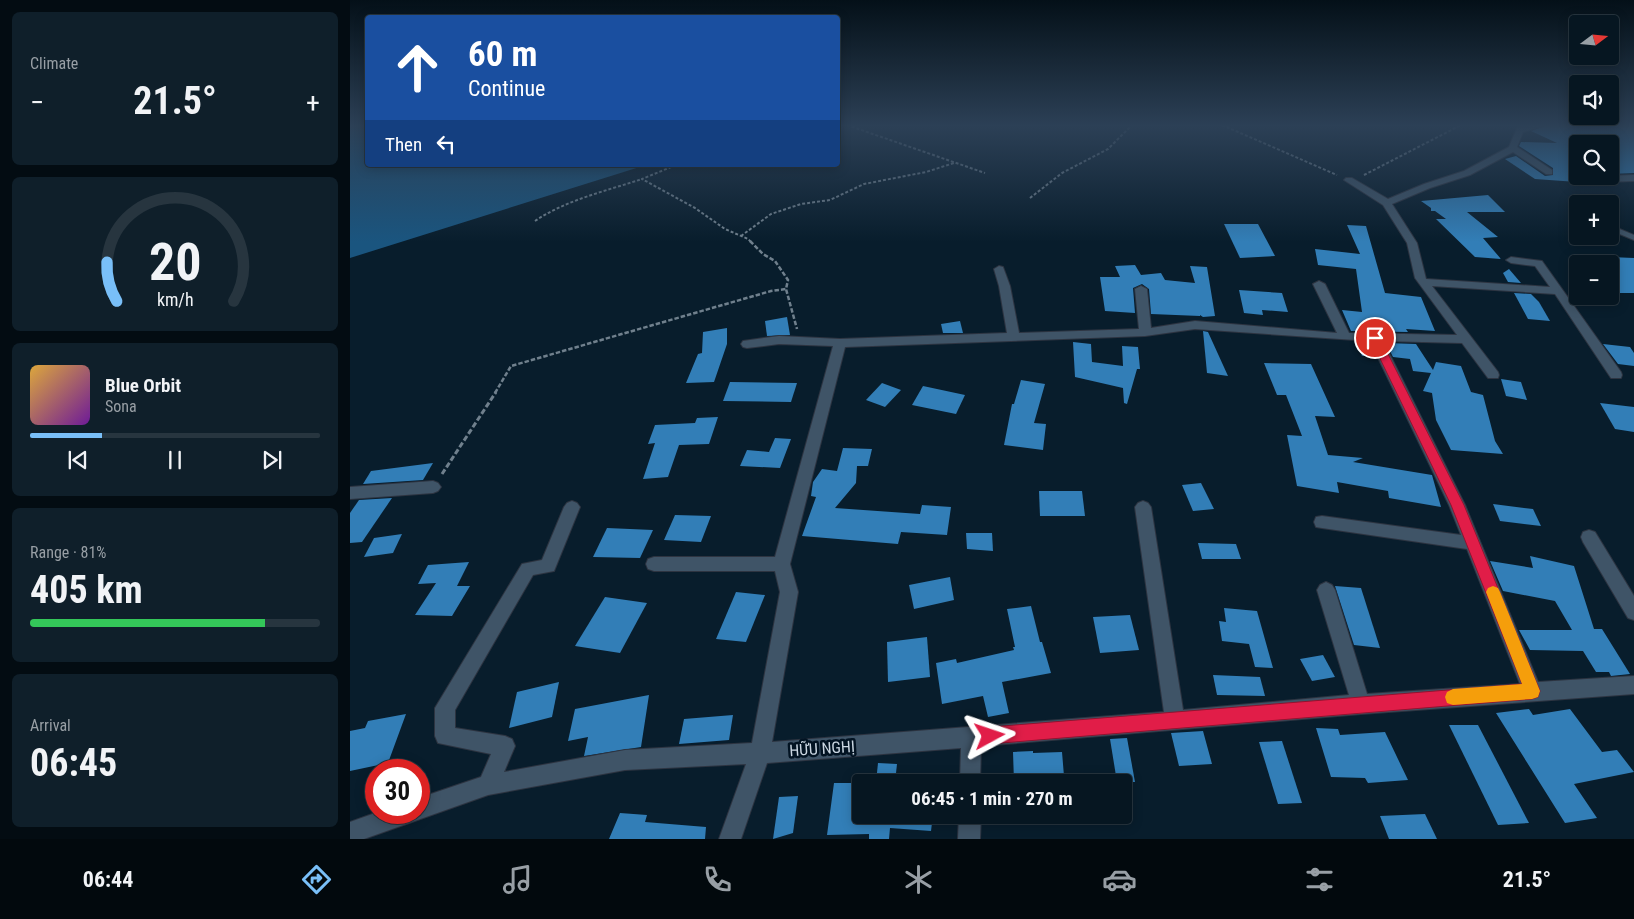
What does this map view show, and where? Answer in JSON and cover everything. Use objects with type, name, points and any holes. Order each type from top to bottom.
[{"type":"street","points":[[1387,203],[1427,186],[1467,173],[1483,164]]},
{"type":"street","points":[[1537,164],[1549,172]]},
{"type":"street","points":[[1619,178],[1634,178]]},
{"type":"street","points":[[1349,180],[1387,203],[1412,243],[1420,278],[1493,374]]},
{"type":"street","points":[[1511,260],[1538,263],[1616,375]]},
{"type":"street","points":[[999,269],[1010,306],[1014,338]]},
{"type":"street","points":[[1424,282],[1559,291]]},
{"type":"street","points":[[1319,284],[1345,337]]},
{"type":"street","points":[[1141,289],[1145,332]]},
{"type":"street","points":[[747,344],[779,340],[840,343],[1014,338],[1145,332],[1195,326],[1345,337],[1467,339]]},
{"type":"street","points":[[1375,338],[1458,505],[1532,691]]},
{"type":"street","points":[[730,839],[760,753],[789,592],[782,564],[840,343]]},
{"type":"street","points":[[350,493],[433,487]]},
{"type":"street","points":[[488,785],[506,746],[445,736],[445,708],[528,569],[548,566],[572,507]]},
{"type":"street","points":[[1143,508],[1175,721]]},
{"type":"street","points":[[1322,522],[1473,543]]},
{"type":"street","points":[[1589,537],[1634,612]]},
{"type":"street","points":[[654,564],[782,564]]},
{"type":"street","points":[[1326,590],[1361,704]]},
{"type":"street","name":"HỮU NGHỊ","points":[[430,805],[488,785],[625,760],[760,753],[1175,721],[1361,704],[1634,685]]},
{"type":"street","points":[[970,774],[971,737]]},
{"type":"street","points":[[350,834],[377,824]]},
{"type":"street","points":[[969,839],[970,824]]},
{"type":"lane","points":[[1619,232],[1634,238]]},
{"type":"path","points":[[741,236],[771,214],[801,204],[823,202],[864,184],[926,172],[950,164]]},
{"type":"path","points":[[958,164],[985,172]]},
{"type":"path","points":[[1030,198],[1062,173],[1081,164]]},
{"type":"path","points":[[1312,164],[1349,180],[1387,164]]},
{"type":"path","points":[[535,221],[548,212],[562,206],[671,167]]},
{"type":"path","points":[[642,179],[695,208],[725,230],[748,239],[763,254],[775,262],[788,280],[786,289],[795,315],[800,341]]},
{"type":"path","points":[[433,487],[487,408],[511,366],[770,291],[786,289]]},
{"type":"water","points":[[350,164],[365,164],[365,167],[640,167],[350,258]]},
{"type":"building","points":[[1513,164],[1528,164],[1545,176],[1553,175],[1553,168],[1547,164],[1569,164],[1569,181],[1535,179]]},
{"type":"building","points":[[1619,164],[1634,164],[1634,173],[1619,174]]},
{"type":"building","points":[[1488,195],[1505,212],[1467,212],[1498,237],[1483,238],[1501,259],[1475,257],[1436,219],[1446,219],[1435,211],[1431,211],[1431,208],[1421,201]]},
{"type":"building","points":[[1224,224],[1258,224],[1275,256],[1240,258]]},
{"type":"building","points":[[1347,225],[1366,226],[1385,293],[1421,297],[1435,331],[1406,329],[1408,332],[1351,331],[1342,310],[1362,312],[1356,269],[1318,265],[1315,249],[1360,254]]},
{"type":"building","points":[[1619,257],[1634,258],[1634,293],[1619,293]]},
{"type":"building","points":[[1135,265],[1141,275],[1161,273],[1165,280],[1195,283],[1190,266],[1207,267],[1215,316],[1151,314],[1149,289],[1142,284],[1133,288],[1135,313],[1105,311],[1100,277],[1120,277],[1115,266]]},
{"type":"building","points":[[1509,269],[1521,283],[1508,282],[1503,273]]},
{"type":"building","points":[[1239,290],[1282,293],[1288,312],[1262,310],[1263,315],[1244,313]]},
{"type":"building","points":[[1514,293],[1531,294],[1539,302],[1550,321],[1528,319]]},
{"type":"building","points":[[787,317],[790,335],[767,336],[765,321]]},
{"type":"building","points":[[960,321],[963,333],[943,333],[941,324]]},
{"type":"building","points":[[727,328],[727,344],[714,382],[686,383],[698,354],[702,353],[703,332]]},
{"type":"building","points":[[1203,331],[1208,332],[1228,376],[1207,373]]},
{"type":"building","points":[[1073,342],[1091,344],[1092,362],[1123,366],[1122,346],[1138,347],[1140,369],[1137,369],[1127,404],[1124,403],[1123,388],[1075,377]]},
{"type":"building","points":[[1356,342],[1369,343],[1375,356],[1362,356]]},
{"type":"building","points":[[1386,343],[1416,344],[1433,370],[1436,362],[1461,366],[1471,392],[1483,395],[1495,441],[1503,454],[1451,450],[1436,420],[1432,393],[1423,391],[1431,373],[1413,371],[1410,359],[1393,357]]},
{"type":"building","points":[[1603,344],[1630,347],[1634,353],[1634,366],[1618,364]]},
{"type":"building","points":[[1264,363],[1311,364],[1335,417],[1315,416],[1328,455],[1363,458],[1353,462],[1432,475],[1441,507],[1389,498],[1388,491],[1337,482],[1339,493],[1297,486],[1287,435],[1302,436],[1286,395],[1277,395]]},
{"type":"building","points":[[1501,379],[1521,382],[1527,400],[1506,396]]},
{"type":"building","points":[[1021,380],[1045,384],[1034,423],[1046,424],[1043,450],[1004,445],[1012,404],[1014,404]]},
{"type":"building","points":[[730,382],[797,383],[791,402],[723,401]]},
{"type":"building","points":[[882,383],[901,390],[885,407],[866,400]]},
{"type":"building","points":[[923,386],[965,395],[956,414],[912,405]]},
{"type":"building","points":[[1600,403],[1634,407],[1634,432],[1615,429]]},
{"type":"building","points":[[718,417],[709,444],[679,445],[668,477],[643,479],[655,443],[648,444],[655,425],[695,423],[697,418]]},
{"type":"building","points":[[775,438],[791,439],[780,468],[740,466],[747,450],[769,452]]},
{"type":"building","points":[[843,448],[872,449],[868,466],[857,466],[856,483],[835,508],[920,514],[922,505],[951,507],[947,535],[901,532],[898,544],[802,536],[816,497],[811,496],[813,482],[822,469],[837,471]]},
{"type":"building","points":[[433,463],[423,480],[363,484],[371,471]]},
{"type":"building","points":[[1201,483],[1214,509],[1193,511],[1182,485]]},
{"type":"building","points":[[1039,491],[1082,491],[1085,516],[1040,516]]},
{"type":"building","points":[[392,498],[362,542],[350,543],[350,513],[359,500]]},
{"type":"building","points":[[1493,504],[1533,509],[1541,526],[1500,521]]},
{"type":"building","points":[[675,515],[711,516],[701,542],[664,540]]},
{"type":"building","points":[[607,528],[653,530],[640,558],[593,557]]},
{"type":"building","points":[[966,533],[992,533],[993,551],[967,549]]},
{"type":"building","points":[[402,534],[393,553],[364,557],[374,538]]},
{"type":"building","points":[[1198,543],[1236,544],[1241,559],[1202,559]]},
{"type":"building","points":[[1530,556],[1574,566],[1594,629],[1602,629],[1630,674],[1611,676],[1609,672],[1596,672],[1583,651],[1530,650],[1519,630],[1572,630],[1555,601],[1503,591],[1490,561],[1533,568]]},
{"type":"building","points":[[469,562],[457,586],[470,586],[452,616],[415,615],[436,583],[418,584],[428,565]]},
{"type":"building","points":[[950,577],[954,600],[914,609],[909,585]]},
{"type":"building","points":[[1335,586],[1361,588],[1380,648],[1354,645]]},
{"type":"building","points":[[736,592],[765,595],[746,642],[716,639]]},
{"type":"building","points":[[605,597],[647,603],[620,653],[575,646]]},
{"type":"building","points":[[1031,606],[1040,642],[1042,642],[1051,673],[1002,682],[1009,713],[988,717],[983,696],[942,704],[936,663],[956,659],[957,663],[1014,650],[1007,609]]},
{"type":"building","points":[[1224,608],[1257,611],[1273,668],[1255,667],[1249,644],[1222,641],[1219,621],[1226,622]]},
{"type":"building","points":[[1130,615],[1139,650],[1100,653],[1093,617]]},
{"type":"building","points":[[927,637],[930,677],[888,682],[887,642]]},
{"type":"building","points":[[1323,655],[1335,677],[1312,681],[1300,659]]},
{"type":"building","points":[[1213,675],[1260,677],[1265,696],[1217,695]]},
{"type":"building","points":[[559,682],[552,717],[509,728],[517,692]]},
{"type":"building","points":[[649,695],[641,747],[584,756],[588,737],[568,741],[575,709]]},
{"type":"building","points":[[1529,709],[1533,715],[1570,709],[1602,752],[1617,750],[1634,772],[1574,784],[1597,818],[1565,823],[1496,713]]},
{"type":"building","points":[[406,714],[389,759],[365,759],[365,768],[350,771],[350,731],[365,728],[368,721]]},
{"type":"building","points":[[733,715],[729,740],[679,744],[684,719]]},
{"type":"building","points":[[1449,725],[1478,725],[1529,823],[1498,825]]},
{"type":"building","points":[[1316,728],[1338,729],[1340,735],[1385,732],[1408,780],[1368,783],[1365,778],[1331,777]]},
{"type":"building","points":[[1203,731],[1212,764],[1179,766],[1171,733]]},
{"type":"building","points":[[1127,738],[1135,782],[1132,782],[1132,774],[1116,774],[1110,739]]},
{"type":"building","points":[[1282,741],[1302,803],[1278,804],[1259,742]]},
{"type":"building","points":[[1013,752],[1062,752],[1064,774],[1014,774]]},
{"type":"building","points":[[878,763],[897,764],[896,774],[877,774]]},
{"type":"building","points":[[834,783],[852,783],[852,824],[932,824],[931,831],[890,828],[889,839],[869,839],[869,834],[827,835]]},
{"type":"building","points":[[798,796],[793,833],[773,839],[779,797]]},
{"type":"building","points":[[620,813],[647,815],[645,822],[706,827],[705,839],[609,839]]},
{"type":"building","points":[[1425,814],[1437,839],[1389,839],[1380,816]]},
{"type":"slow traffic","points":[[1453,697],[1532,691],[1493,592]]},
{"type":"route","points":[[990,736],[1532,691],[1458,505],[1375,338]]}]
